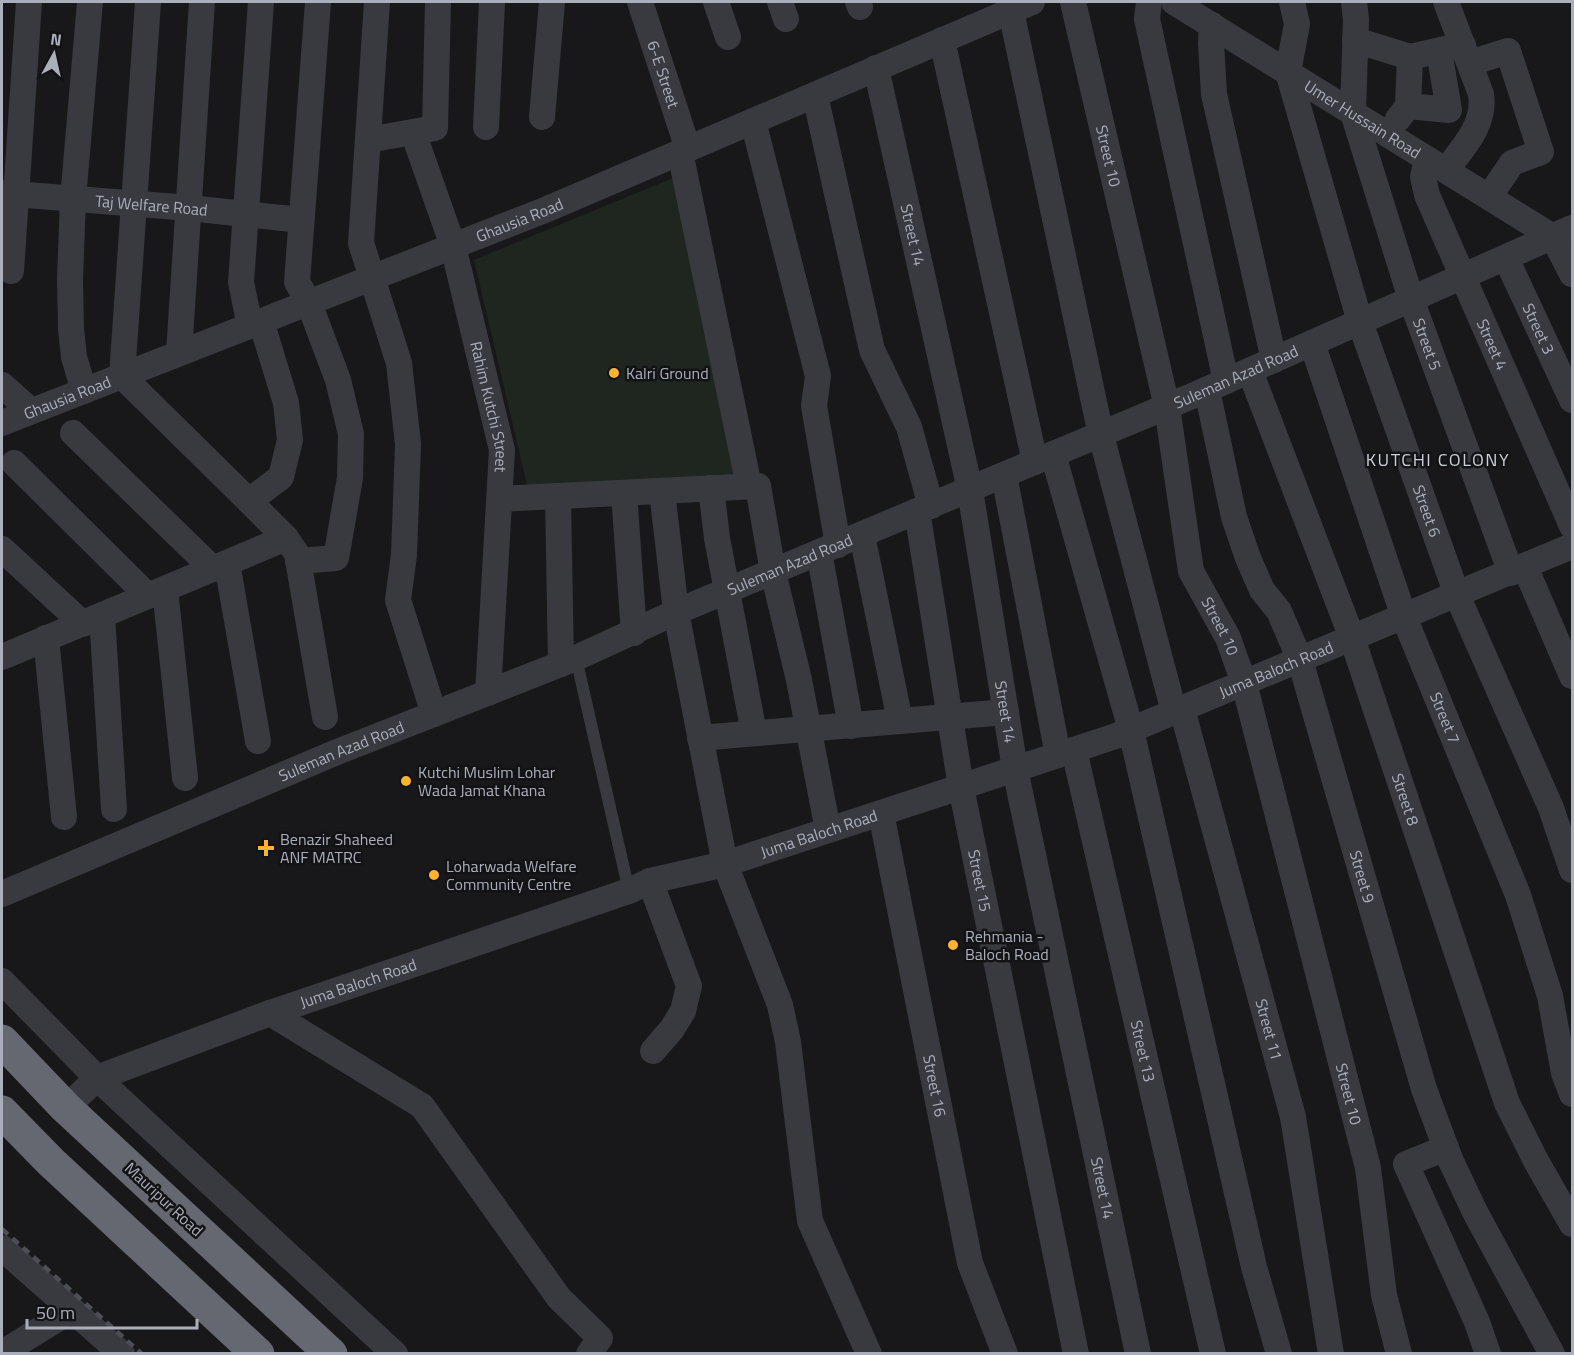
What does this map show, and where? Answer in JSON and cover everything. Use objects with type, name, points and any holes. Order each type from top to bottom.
[{"type":"highway","name":"Mauripur Road","points":[[2,1041],[66,1108],[331,1353]]},
{"type":"highway","points":[[2,1112],[51,1162],[258,1353]]},
{"type":"street","points":[[11,271],[9,194],[29,2]]},
{"type":"street","points":[[84,391],[74,357],[70,279],[73,199],[90,2]]},
{"type":"street","points":[[148,2],[122,376],[286,538],[297,554],[325,717]]},
{"type":"street","points":[[179,353],[202,2]]},
{"type":"street","points":[[249,501],[281,477],[290,440],[286,403],[241,282],[261,2]]},
{"type":"street","points":[[298,561],[336,558],[350,478],[351,434],[338,380],[309,303],[297,282],[318,2]]},
{"type":"street","points":[[376,2],[362,243],[399,363],[408,444],[404,555],[398,600],[434,714]]},
{"type":"street","points":[[368,140],[435,128],[438,2]]},
{"type":"street","points":[[486,127],[492,2]]},
{"type":"street","points":[[542,117],[552,2]]},
{"type":"street","name":"6-E Street","points":[[640,2],[684,150],[749,486],[758,486],[772,572]]},
{"type":"street","points":[[716,2],[728,37]]},
{"type":"street","name":"Street 10","points":[[1074,2],[1167,407],[1191,571],[1228,638],[1244,683],[1368,1168],[1384,1295],[1399,1353]]},
{"type":"street","name":"Street 9","points":[[1149,2],[1147,19],[1216,386],[1234,517],[1262,590],[1279,611],[1300,660],[1424,1089],[1446,1148],[1474,1212],[1552,1353]]},
{"type":"street","name":"Umer Hussain Road","points":[[1174,2],[1489,197],[1563,232]]},
{"type":"street","points":[[1288,72],[1297,24],[1292,2]]},
{"type":"street","name":"Street 5","points":[[1354,2],[1356,19],[1353,113],[1412,299],[1518,570],[1572,676]]},
{"type":"street","points":[[1436,164],[1473,135],[1483,108],[1481,94],[1457,53],[1446,2]]},
{"type":"street","name":"Ghausia Road","points":[[2,423],[545,210],[1021,6]]},
{"type":"street","name":"Street 11","points":[[1021,6],[1101,435],[1293,1117],[1330,1353]]},
{"type":"street","points":[[1212,25],[1214,94],[1274,360]]},
{"type":"street","points":[[942,40],[1044,458],[1131,730],[1254,1267],[1279,1353]]},
{"type":"street","points":[[1355,40],[1410,57],[1508,51],[1541,152],[1512,164],[1489,197]]},
{"type":"street","points":[[1407,106],[1449,110],[1457,53]]},
{"type":"street","points":[[1386,133],[1407,106],[1410,57]]},
{"type":"street","name":"Street 14","points":[[876,68],[970,490],[1015,769],[1138,1353]]},
{"type":"street","name":"Street 6","points":[[1288,72],[1360,322],[1457,594],[1551,808],[1572,870]]},
{"type":"street","name":"Street 15","points":[[815,94],[872,350],[909,427],[924,509],[961,787],[1076,1353]]},
{"type":"street","points":[[753,121],[818,376],[814,406],[828,548],[851,726]]},
{"type":"street","name":"Rahim Kutchi Street","points":[[413,132],[453,246],[502,450],[488,693]]},
{"type":"street","name":"Street 4","points":[[1436,164],[1423,177],[1427,195],[1572,526]]},
{"type":"street","name":"Taj Welfare Road","points":[[9,194],[189,208],[301,220]]},
{"type":"street","points":[[1563,232],[1572,274]]},
{"type":"street","name":"Suleman Azad Road","points":[[2,894],[336,752],[569,661],[676,612],[1216,386],[1563,232]]},
{"type":"street","name":"Street 3","points":[[1506,258],[1572,400]]},
{"type":"street","name":"Street 7","points":[[1312,343],[1404,617],[1518,895],[1550,996],[1564,1073],[1572,1094]]},
{"type":"street","name":"Street 8","points":[[1250,371],[1352,638],[1506,1103],[1572,1224]]},
{"type":"street","points":[[2,385],[31,411]]},
{"type":"street","points":[[73,433],[220,566],[258,741]]},
{"type":"street","points":[[14,463],[157,592],[185,778]]},
{"type":"street","name":"Street 13","points":[[1004,475],[1066,753],[1213,1353]]},
{"type":"street","points":[[500,499],[749,486]]},
{"type":"street","points":[[711,489],[717,538],[754,734]]},
{"type":"street","points":[[662,491],[676,612],[725,864],[780,1005],[788,1042],[810,1221],[869,1353]]},
{"type":"street","points":[[624,493],[634,633]]},
{"type":"street","points":[[558,496],[569,661]]},
{"type":"street","points":[[862,535],[900,722]]},
{"type":"street","points":[[2,656],[286,538]]},
{"type":"street","name":"Juma Baloch Road","points":[[66,1108],[97,1078],[270,1013],[639,886],[725,864],[1131,730],[1572,546]]},
{"type":"street","points":[[2,549],[92,619],[114,809]]},
{"type":"street","points":[[772,572],[799,680],[828,830]]},
{"type":"street","points":[[46,638],[64,818]]},
{"type":"street","points":[[700,738],[1006,712]]},
{"type":"street","name":"Street 16","points":[[881,813],[970,1263],[1005,1353]]},
{"type":"street","points":[[639,886],[689,986],[687,1000],[672,1029],[653,1051]]},
{"type":"street","points":[[2,981],[97,1078],[395,1353]]},
{"type":"street","points":[[270,1013],[422,1106],[559,1298],[600,1338],[589,1353]]},
{"type":"street","points":[[1446,1148],[1406,1164],[1477,1322],[1488,1353]]},
{"type":"street","points":[[5,1258],[72,1310],[122,1353]]},
{"type":"street","points":[[2,1353],[72,1310]]},
{"type":"lane","points":[[569,661],[639,886]]},
{"type":"shaded area","name":"Kalri Ground","points":[[685,173],[750,486],[530,498],[474,260]]},
{"type":"railway","points":[[2,1229],[142,1354]]},
{"type":"place","name":"Kalri Ground","points":[[614,373]]},
{"type":"place","name":"Kutchi Muslim Lohar Wada Jamat Khana","points":[[406,781]]},
{"type":"place","name":"Benazir Shaheed ANF MATRC","points":[[266,848]]},
{"type":"place","name":"Loharwada Welfare Community Centre","points":[[434,875]]},
{"type":"place","name":"Rehmania - Baloch Road","points":[[953,945]]},
{"type":"district","name":"KUTCHI COLONY","points":[[1438,460]]}]
